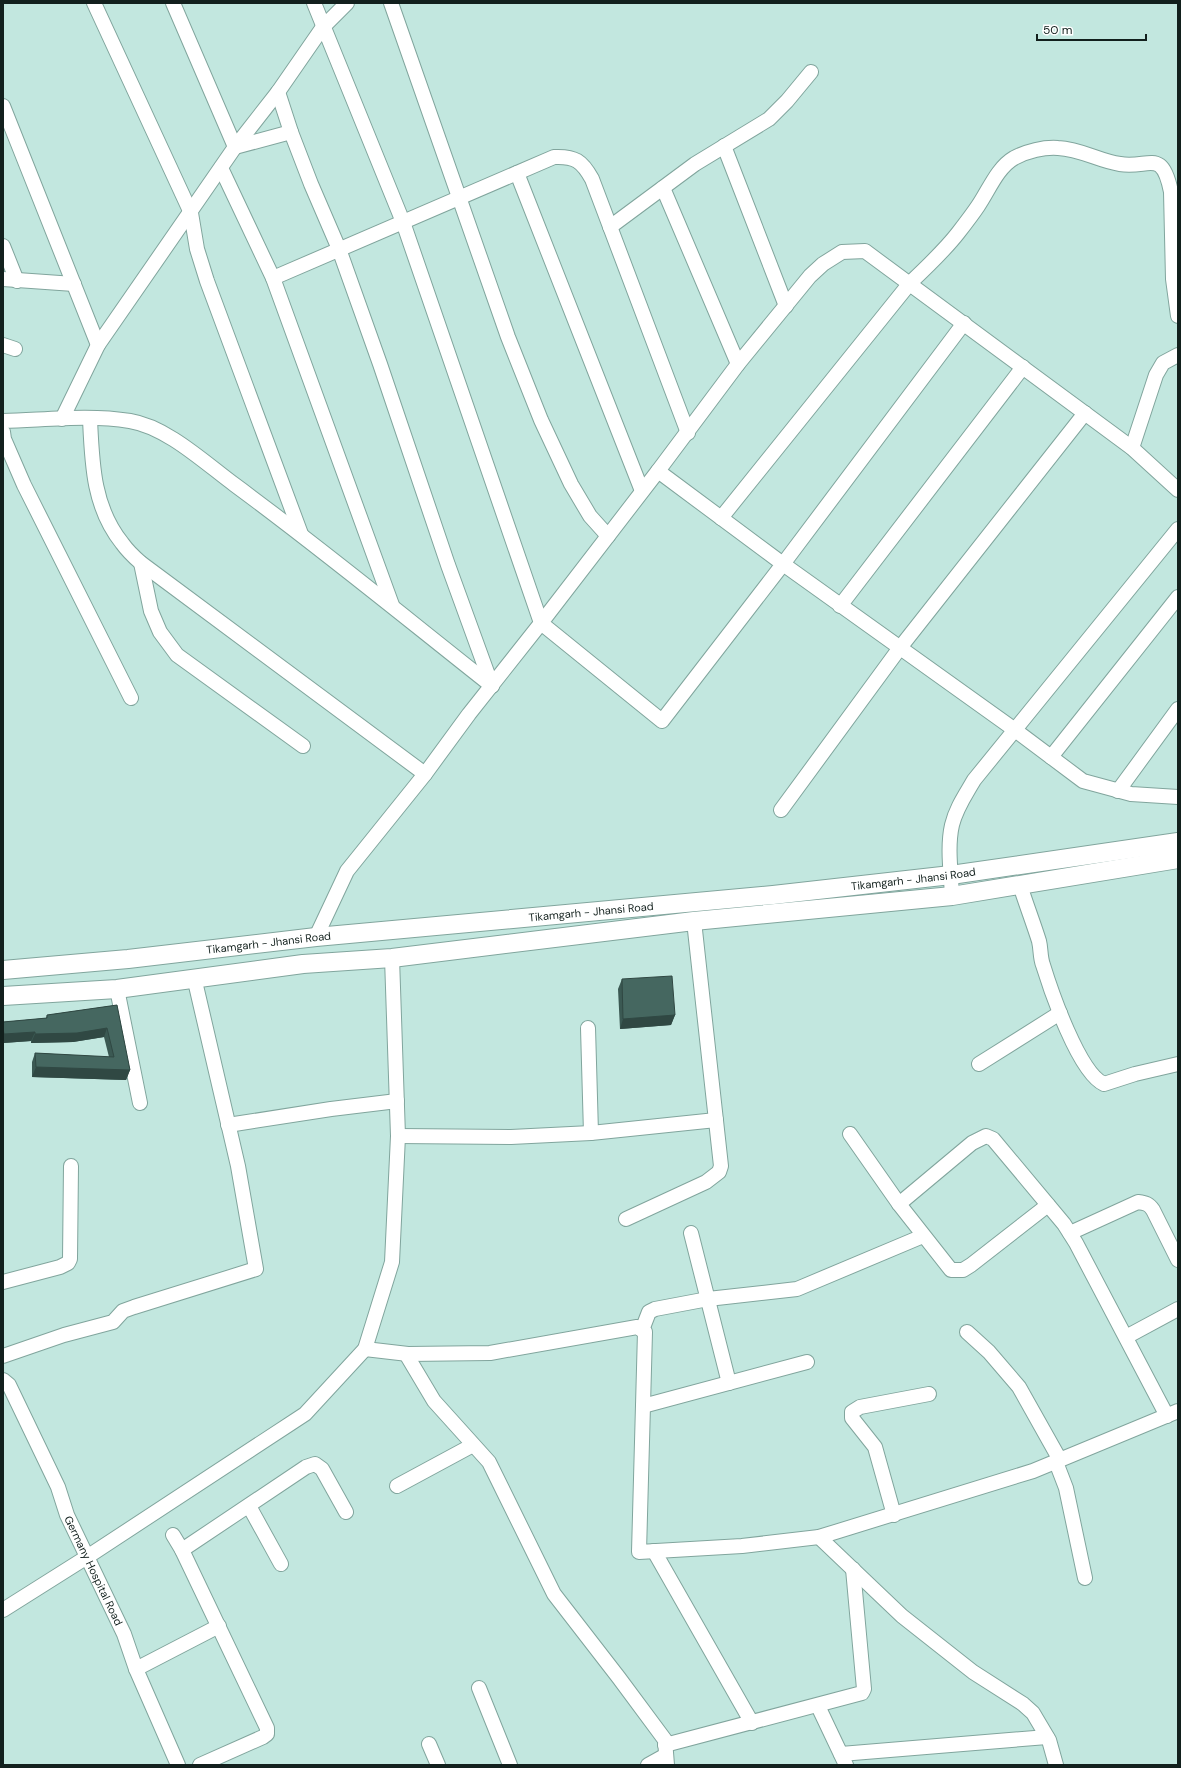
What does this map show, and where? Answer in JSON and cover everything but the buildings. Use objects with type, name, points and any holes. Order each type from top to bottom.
[{"type":"street","points":[[94,3],[191,213],[197,249],[207,281],[301,534]]},
{"type":"street","points":[[173,3],[235,147]]},
{"type":"street","points":[[314,3],[403,222],[541,623],[662,721],[783,564],[964,323]]},
{"type":"street","points":[[62,419],[98,345],[191,213],[235,147],[278,92],[323,28],[347,3]]},
{"type":"street","points":[[391,3],[508,337],[541,420],[571,484],[590,516],[608,536]]},
{"type":"street","points":[[610,227],[695,164],[749,132],[769,118],[787,101],[811,72]]},
{"type":"street","points":[[278,92],[291,132],[339,249],[492,686]]},
{"type":"street","points":[[3,106],[98,345]]},
{"type":"street","points":[[235,147],[291,132]]},
{"type":"street","points":[[724,146],[786,306]]},
{"type":"street","points":[[722,518],[910,283],[935,260],[959,233],[978,207],[998,173],[1014,158],[1034,150],[1058,148],[1083,152],[1111,163],[1127,165],[1145,162],[1155,163],[1163,169],[1168,178],[1171,192],[1172,266],[1178,316]]},
{"type":"street","points":[[273,278],[554,157],[567,156],[577,160],[586,167],[592,179],[688,433]]},
{"type":"street","points":[[221,168],[273,278],[392,606]]},
{"type":"street","points":[[517,173],[642,491]]},
{"type":"street","points":[[663,188],[738,364]]},
{"type":"street","points":[[3,246],[17,281]]},
{"type":"street","points":[[316,937],[348,871],[425,774],[688,433],[738,364],[810,276],[823,264],[842,252],[865,252],[910,283],[1132,448],[1178,490]]},
{"type":"street","points":[[3,279],[74,284]]},
{"type":"street","points":[[1132,448],[1156,375],[1163,364],[1178,355]]},
{"type":"street","points":[[840,606],[1024,367]]},
{"type":"street","points":[[781,810],[899,649],[1085,413]]},
{"type":"street","points":[[3,421],[90,419],[130,421],[156,430],[301,534],[492,686]]},
{"type":"street","points":[[90,419],[92,464],[98,498],[106,517],[121,543],[141,564],[425,774]]},
{"type":"street","points":[[3,432],[4,439],[24,485],[131,698]]},
{"type":"street","points":[[658,471],[840,606],[1015,730],[1083,781],[1131,794],[1178,797]]},
{"type":"street","points":[[952,896],[950,845],[952,824],[962,800],[974,780],[1178,529]]},
{"type":"street","points":[[141,564],[151,612],[160,632],[177,655],[303,746]]},
{"type":"street","points":[[1051,757],[1178,597]]},
{"type":"street","points":[[1118,791],[1178,709]]},
{"type":"street","name":"Tikamgarh - Jhansi Road","points":[[3,970],[128,959],[316,937],[758,897],[951,875],[1178,842]]},
{"type":"street","points":[[3,996],[117,989],[194,977],[303,964],[392,958],[694,921],[952,896],[1178,859]]},
{"type":"street","points":[[1020,885],[1039,942],[1043,966],[1060,1013],[1081,1057],[1096,1079],[1104,1084],[1135,1074],[1178,1064]]},
{"type":"street","points":[[626,1219],[706,1182],[719,1172],[721,1166],[694,921]]},
{"type":"street","points":[[463,924],[464,949]]},
{"type":"street","points":[[3,1610],[87,1557],[305,1414],[365,1349],[392,1262],[398,1136],[392,958]]},
{"type":"street","points":[[3,1356],[64,1335],[113,1322],[123,1311],[134,1307],[256,1269],[238,1166],[194,977]]},
{"type":"street","points":[[117,989],[140,1103]]},
{"type":"street","points":[[979,1064],[1060,1013]]},
{"type":"street","points":[[588,1028],[591,1133]]},
{"type":"street","points":[[228,1125],[331,1109],[397,1101]]},
{"type":"street","points":[[398,1136],[511,1138],[591,1133],[716,1120]]},
{"type":"street","points":[[850,1134],[899,1204],[946,1266],[956,1272],[963,1270],[1048,1205]]},
{"type":"street","points":[[365,1349],[406,1354],[490,1353],[637,1327],[645,1332],[639,1552],[742,1546],[819,1536],[894,1515],[1033,1471],[1172,1413],[1126,1337],[1070,1233],[993,1139],[986,1136],[972,1143],[899,1204]]},
{"type":"street","points":[[3,1282],[60,1266],[68,1263],[70,1260],[71,1166]]},
{"type":"street","points":[[1070,1233],[1138,1202],[1145,1203],[1149,1204],[1153,1210],[1178,1260]]},
{"type":"street","points":[[691,1233],[729,1383]]},
{"type":"street","points":[[642,1330],[647,1315],[651,1310],[708,1299],[797,1289],[923,1236]]},
{"type":"street","points":[[1126,1337],[1178,1309]]},
{"type":"street","points":[[967,1332],[989,1352],[1019,1387],[1058,1461],[1066,1488],[1086,1578]]},
{"type":"street","points":[[406,1354],[434,1401],[489,1462],[554,1594],[665,1740],[666,1755]]},
{"type":"street","points":[[643,1406],[806,1362]]},
{"type":"street","name":"Germany Hospital Road","points":[[3,1380],[9,1385],[58,1487],[67,1515],[124,1634],[136,1669],[178,1765]]},
{"type":"street","points":[[894,1515],[875,1447],[852,1418],[852,1412],[860,1407],[929,1394]]},
{"type":"street","points":[[397,1486],[473,1445]]},
{"type":"street","points":[[182,1550],[306,1467],[315,1464],[322,1469],[346,1512]]},
{"type":"street","points":[[249,1506],[281,1564]]},
{"type":"street","points":[[173,1535],[182,1550],[265,1721],[266,1734],[263,1737],[200,1765]]},
{"type":"street","points":[[819,1536],[902,1616],[973,1672],[1023,1704],[1033,1713],[1047,1737],[1056,1765]]},
{"type":"street","points":[[654,1551],[752,1723]]},
{"type":"street","points":[[648,1765],[666,1755],[752,1723],[860,1695],[863,1691],[853,1569]]},
{"type":"street","points":[[136,1669],[219,1626]]},
{"type":"street","points":[[479,1688],[510,1765]]},
{"type":"street","points":[[818,1706],[844,1760],[1047,1737]]},
{"type":"street","points":[[429,1744],[438,1765]]}]
